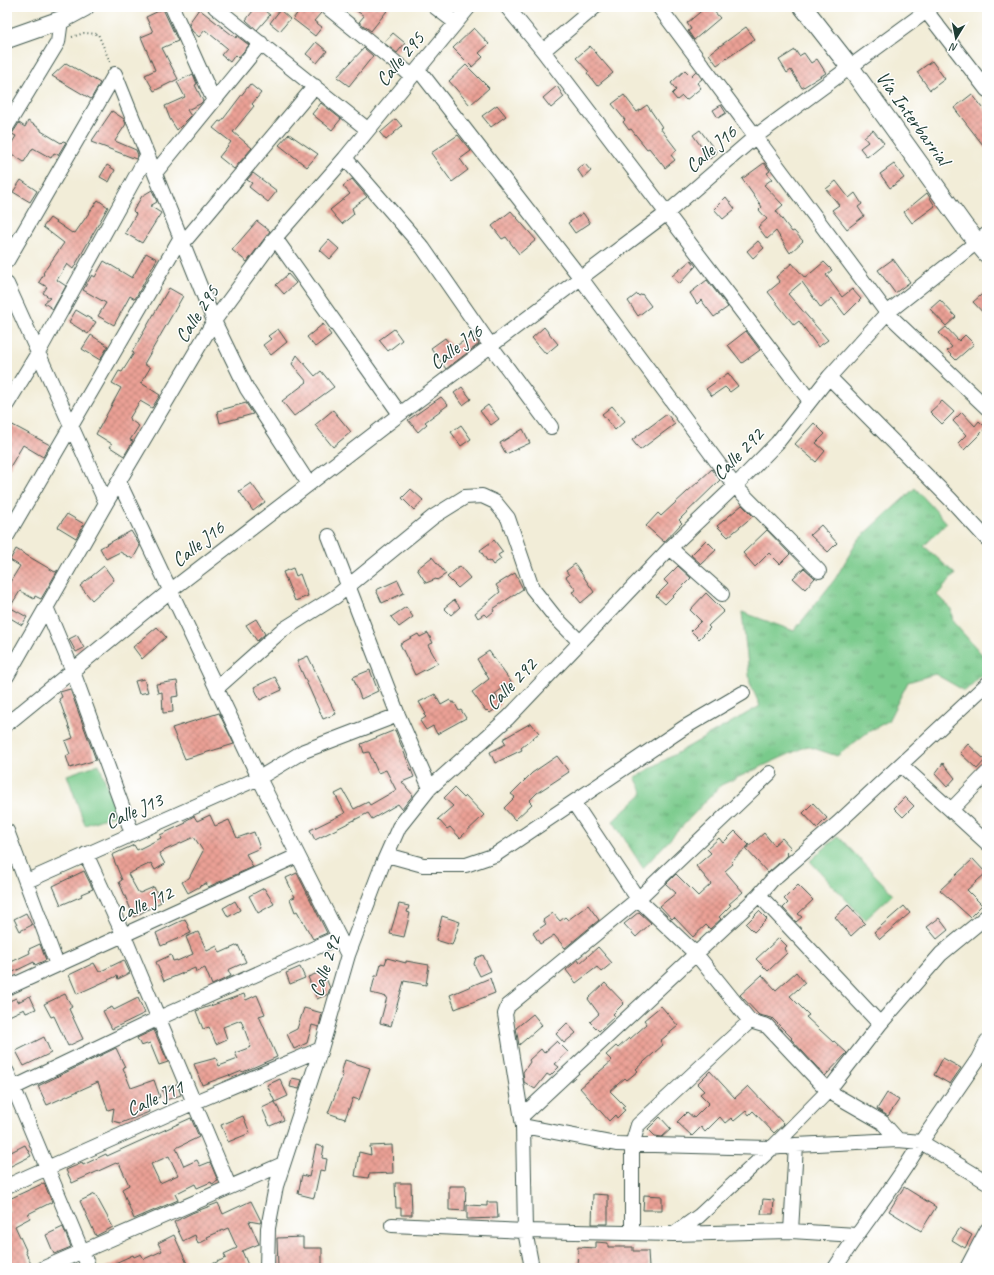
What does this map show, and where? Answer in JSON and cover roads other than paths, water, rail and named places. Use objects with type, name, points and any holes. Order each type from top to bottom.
[{"type":"main road","points":[[7,39],[61,20],[85,7]]},
{"type":"main road","name":"Vía Interbarrial","points":[[804,7],[984,243]]},
{"type":"street","points":[[172,7],[214,101]]},
{"type":"street","points":[[215,7],[367,129]]},
{"type":"street","points":[[327,7],[415,73],[580,277],[735,486],[819,571]]},
{"type":"street","points":[[435,7],[456,23]]},
{"type":"street","name":"Calle 295","points":[[7,676],[106,503],[214,320],[275,238],[344,158],[468,7]]},
{"type":"street","points":[[507,7],[544,51],[810,401]]},
{"type":"street","points":[[544,51],[595,7]]},
{"type":"street","points":[[659,7],[887,313],[987,408]]},
{"type":"street","points":[[928,9],[987,90]]},
{"type":"street","name":"Calle J16","points":[[7,724],[72,669],[170,591],[580,277],[667,213],[756,136],[928,9]]},
{"type":"street","points":[[7,126],[58,42],[61,20]]},
{"type":"street","points":[[154,173],[261,43]]},
{"type":"street","points":[[7,262],[115,74],[214,320],[247,389],[309,484]]},
{"type":"street","points":[[7,536],[182,240],[315,86]]},
{"type":"street","points":[[7,404],[38,353],[147,156]]},
{"type":"street","points":[[344,158],[423,248],[491,346],[551,427]]},
{"type":"street","points":[[275,238],[400,414]]},
{"type":"street","name":"Calle 292","points":[[267,1268],[269,1220],[283,1164],[321,1049],[348,955],[399,827],[430,788],[508,718],[670,548],[735,486],[777,443],[829,377],[887,313],[984,243]]},
{"type":"street","points":[[7,284],[106,503]]},
{"type":"street","points":[[829,377],[951,500],[987,539]]},
{"type":"street","points":[[119,482],[259,778],[348,955]]},
{"type":"street","points":[[217,688],[281,631],[335,597],[433,517],[465,497],[482,496],[495,502],[508,518],[532,588],[555,617],[580,642]]},
{"type":"street","points":[[328,536],[340,562],[347,586],[398,715],[430,788]]},
{"type":"street","points":[[670,548],[722,594]]},
{"type":"street","points":[[46,607],[72,669],[132,833]]},
{"type":"street","points":[[522,1121],[759,895],[772,880],[901,765],[987,684]]},
{"type":"street","points":[[387,855],[423,865],[466,865],[495,855],[574,803],[627,764],[672,735],[743,693]]},
{"type":"street","name":"Calle J13","points":[[27,880],[259,778],[304,751],[398,715]]},
{"type":"street","points":[[901,765],[987,843]]},
{"type":"street","points":[[532,1268],[525,1231],[522,1121],[505,1014],[508,1006],[638,899],[770,773]]},
{"type":"street","points":[[951,810],[987,773]]},
{"type":"street","points":[[574,803],[638,899],[696,954],[750,1022],[767,1026],[828,1091],[882,1122],[898,1140]]},
{"type":"street","points":[[7,831],[27,880],[56,965]]},
{"type":"street","points":[[86,854],[124,936],[229,1186]]},
{"type":"street","name":"Calle J12","points":[[7,988],[297,856]]},
{"type":"street","points":[[759,895],[880,1024]]},
{"type":"street","points":[[674,1234],[699,1216],[772,1148],[828,1091],[880,1024],[941,954],[987,916]]},
{"type":"street","points":[[13,1088],[159,1018],[339,937]]},
{"type":"street","points":[[632,1233],[632,1145],[638,1125],[750,1022]]},
{"type":"street","points":[[835,1268],[856,1235],[907,1166],[921,1142],[982,1062],[987,1041]]},
{"type":"street","name":"Calle J11","points":[[7,1186],[195,1102],[321,1049]]},
{"type":"street","points":[[7,1072],[89,1268]]},
{"type":"street","points":[[522,1121],[616,1144],[632,1145],[772,1148],[796,1145],[898,1140],[921,1142],[987,1182]]},
{"type":"street","points":[[792,1232],[796,1145]]},
{"type":"street","points":[[44,1268],[229,1186],[283,1164]]},
{"type":"street","points":[[392,1225],[525,1231],[674,1234],[792,1232],[856,1235]]},
{"type":"street","points":[[987,1230],[970,1262],[987,1264]]}]
